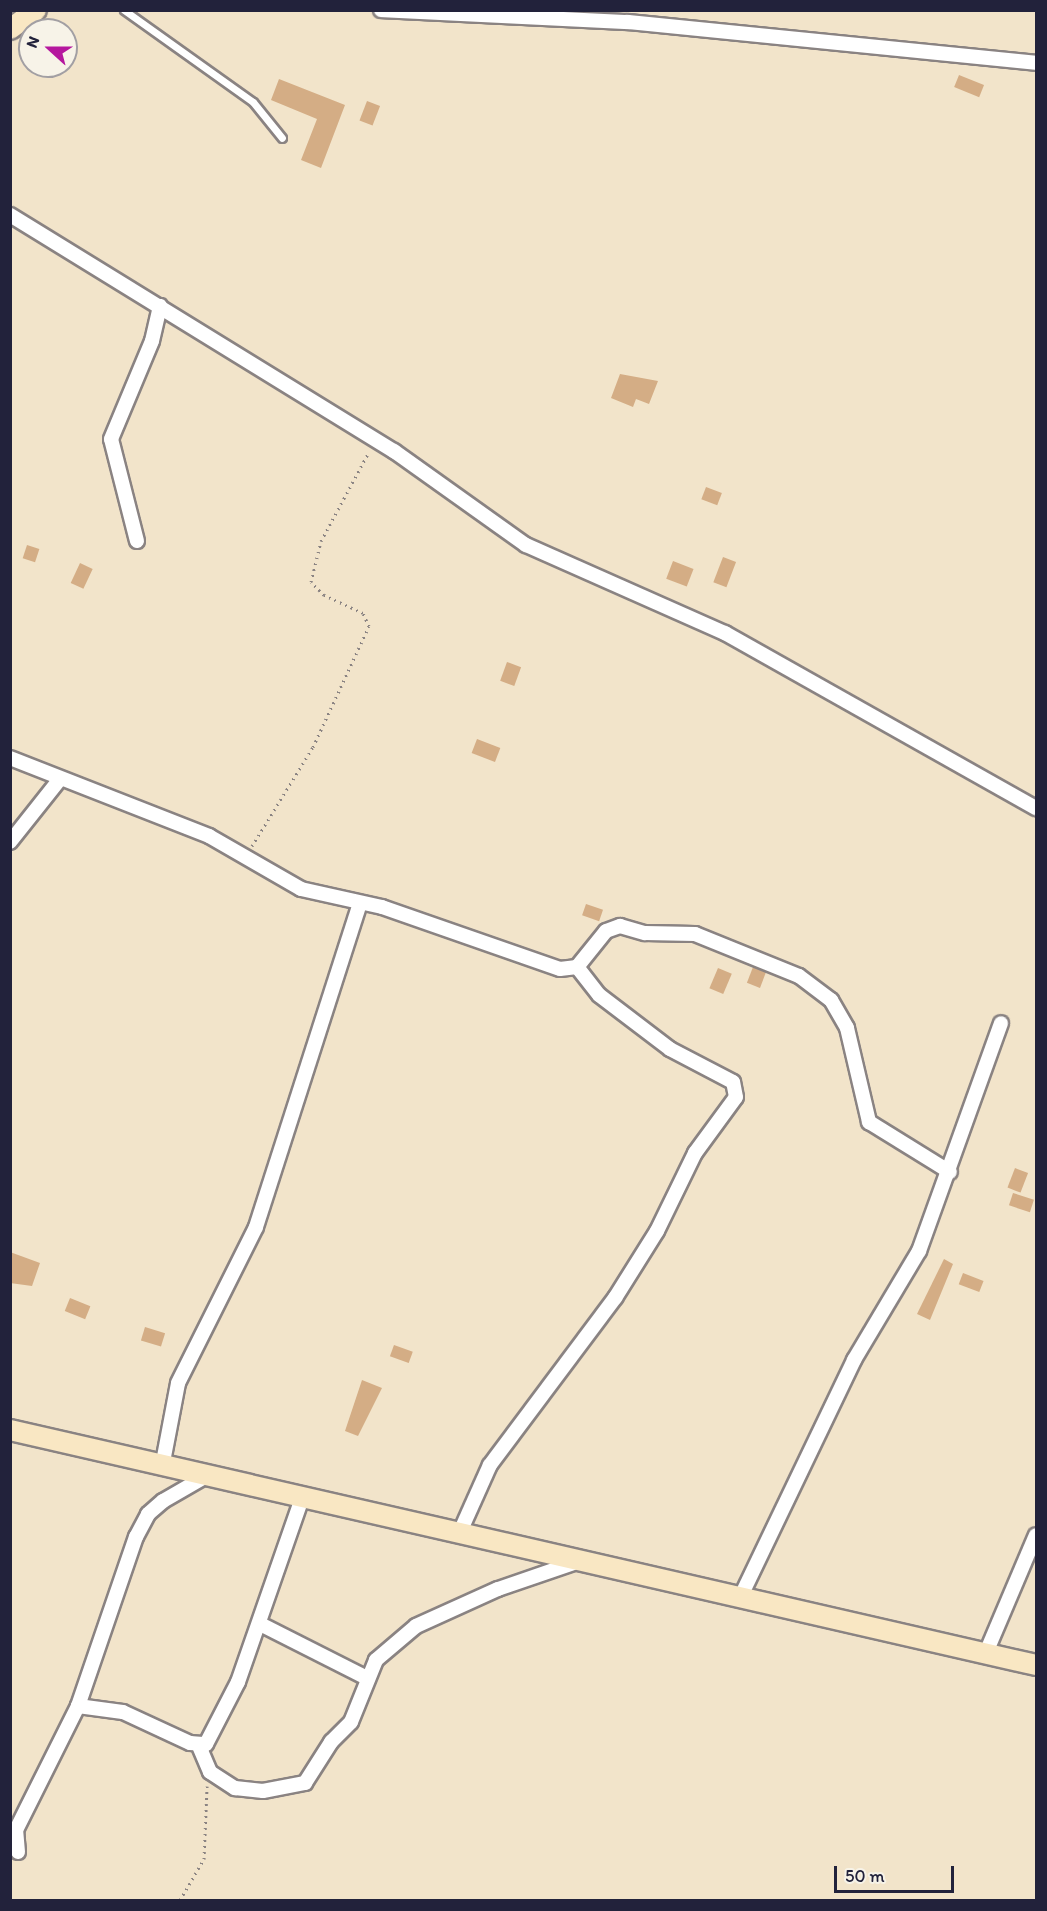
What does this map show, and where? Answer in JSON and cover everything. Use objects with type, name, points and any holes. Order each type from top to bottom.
[{"type":"main road","points":[[10,29],[36,10]]},
{"type":"main road","points":[[10,1430],[163,1462],[208,1475],[586,1558],[1036,1665]]},
{"type":"street","points":[[381,10],[628,22],[1036,63]]},
{"type":"street","points":[[10,215],[374,439],[525,545],[725,633],[1036,808]]},
{"type":"street","points":[[137,541],[111,439],[152,341],[160,306]]},
{"type":"street","points":[[10,758],[244,853],[301,889],[480,938],[560,969],[577,967],[606,932],[620,926],[645,933],[695,934],[799,976],[831,1000],[847,1028],[869,1122],[950,1172]]},
{"type":"street","points":[[10,842],[60,779]]},
{"type":"street","points":[[163,1462],[178,1383],[256,1227],[360,904]]},
{"type":"street","points":[[460,1532],[490,1465],[615,1298],[657,1232],[695,1153],[737,1091],[733,1082],[670,1049],[610,1004],[577,967]]},
{"type":"street","points":[[741,1596],[854,1360],[919,1251],[950,1172],[1001,1023]]},
{"type":"street","points":[[18,1852],[16,1830],[78,1706],[106,1616],[148,1514],[208,1475]]},
{"type":"street","points":[[199,1746],[212,1737],[260,1623],[303,1495]]},
{"type":"street","points":[[985,1654],[1036,1535]]},
{"type":"street","points":[[78,1706],[123,1712],[199,1746],[210,1772],[235,1788],[254,1790],[305,1783],[331,1742],[351,1722],[376,1660],[445,1610],[586,1558]]},
{"type":"street","points":[[260,1623],[367,1678]]},
{"type":"lane","points":[[124,10],[253,102],[282,138]]},
{"type":"path","points":[[244,853],[268,826],[313,747],[369,626],[363,613],[324,596],[310,582],[321,541],[374,439]]},
{"type":"path","points":[[180,1900],[204,1858],[210,1772]]},
{"type":"building","points":[[959,75],[984,85],[979,97],[954,87]]},
{"type":"building","points":[[279,79],[345,105],[321,168],[301,160],[317,119],[271,100]]},
{"type":"building","points":[[367,101],[380,106],[373,126],[359,121]]},
{"type":"building","points":[[620,374],[658,381],[649,404],[636,399],[633,407],[611,398]]},
{"type":"building","points":[[706,487],[722,493],[717,505],[701,499]]},
{"type":"building","points":[[27,545],[39,549],[35,562],[23,558]]},
{"type":"building","points":[[723,557],[736,562],[726,587],[713,582]]},
{"type":"building","points":[[673,561],[694,569],[687,587],[666,579]]},
{"type":"building","points":[[80,563],[93,569],[83,589],[71,583]]},
{"type":"building","points":[[507,662],[521,667],[514,686],[500,681]]},
{"type":"building","points":[[477,739],[500,748],[495,762],[472,753]]},
{"type":"building","points":[[586,904],[603,910],[599,921],[582,915]]},
{"type":"building","points":[[753,967],[766,972],[760,988],[747,983]]},
{"type":"building","points":[[718,968],[732,974],[723,994],[709,988]]},
{"type":"building","points":[[1015,1168],[1028,1173],[1021,1193],[1007,1188]]},
{"type":"building","points":[[1013,1193],[1034,1200],[1030,1212],[1009,1205]]},
{"type":"building","points":[[10,1252],[40,1263],[32,1286],[10,1283]]},
{"type":"building","points":[[944,1259],[953,1264],[930,1320],[917,1314]]},
{"type":"building","points":[[963,1273],[984,1281],[979,1292],[959,1284]]},
{"type":"building","points":[[70,1298],[90,1306],[85,1319],[65,1311]]},
{"type":"building","points":[[145,1327],[165,1333],[161,1347],[141,1340]]},
{"type":"building","points":[[394,1345],[413,1352],[409,1363],[390,1356]]},
{"type":"building","points":[[362,1380],[382,1388],[358,1436],[345,1431]]}]
